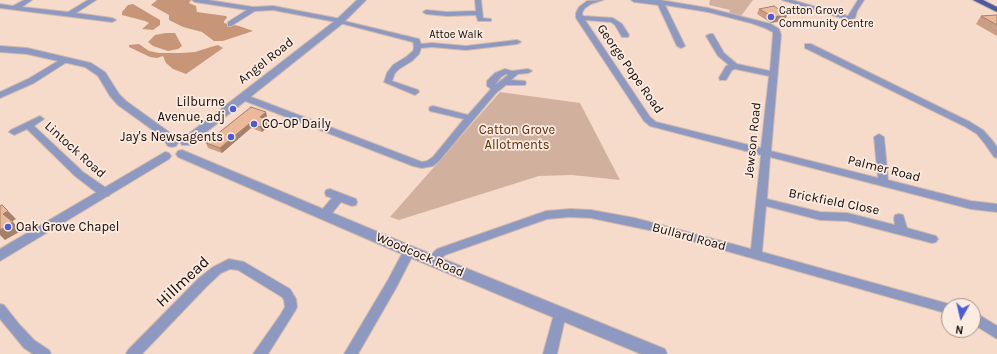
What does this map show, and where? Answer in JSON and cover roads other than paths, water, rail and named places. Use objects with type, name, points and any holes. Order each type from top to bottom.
[{"type":"main road","points":[[977,0],[997,10]]},
{"type":"street","points":[[14,8],[29,0]]},
{"type":"street","points":[[69,15],[93,0]]},
{"type":"street","points":[[274,8],[280,0]]},
{"type":"street","name":"Angel Road","points":[[186,142],[340,21],[362,0]]},
{"type":"street","points":[[478,0],[480,17]]},
{"type":"street","name":"George Pope Road","points":[[600,0],[589,2],[582,7],[579,13],[580,18],[647,119],[653,124],[765,153]]},
{"type":"street","points":[[634,0],[660,2],[682,46]]},
{"type":"street","points":[[785,0],[848,18],[853,17],[854,10],[858,6],[858,1]]},
{"type":"street","points":[[199,2],[253,9],[274,8],[340,21],[416,41],[418,46],[416,52],[409,59],[396,67],[391,73],[388,82],[415,92]]},
{"type":"street","name":"Jewson Road","points":[[660,2],[701,8],[733,15],[773,29],[777,35],[756,255]]},
{"type":"street","points":[[0,6],[112,20]]},
{"type":"street","points":[[231,24],[237,17],[253,9]]},
{"type":"street","points":[[426,12],[480,17],[489,20]]},
{"type":"street","points":[[472,20],[480,17]]},
{"type":"street","points":[[580,18],[608,19],[621,24],[625,35]]},
{"type":"street","points":[[720,36],[706,36],[721,54],[734,66],[773,74]]},
{"type":"street","name":"Attoe Walk","points":[[418,46],[432,44],[466,48],[517,42]]},
{"type":"street","points":[[808,46],[967,124],[980,132],[989,142],[997,155]]},
{"type":"street","points":[[0,49],[28,51],[88,65],[102,74],[119,99],[165,134],[172,143]]},
{"type":"street","points":[[0,96],[31,81],[66,60]]},
{"type":"street","points":[[723,78],[729,68],[734,66]]},
{"type":"street","points":[[243,97],[422,165],[430,164],[436,159],[499,85],[516,72],[528,71]]},
{"type":"street","points":[[499,85],[522,84]]},
{"type":"street","points":[[433,109],[470,118]]},
{"type":"street","name":"Lintock Road","points":[[14,132],[40,119]]},
{"type":"street","name":"Lintock Road","points":[[28,125],[79,174],[104,193]]},
{"type":"street","points":[[879,137],[883,182]]},
{"type":"street","points":[[0,256],[165,156],[163,154],[163,149],[172,143],[186,142],[189,147],[182,154]]},
{"type":"street","name":"Palmer Road","points":[[765,153],[971,205],[997,208]]},
{"type":"street","name":"Woodcock Road","points":[[165,156],[173,157],[182,154],[409,251],[659,354]]},
{"type":"street","points":[[325,214],[334,195],[352,202]]},
{"type":"street","name":"Brickfield Close","points":[[760,201],[820,216],[847,218],[932,239]]},
{"type":"street","name":"Bullard Road","points":[[432,260],[441,252],[546,215],[570,213],[591,214],[635,222],[941,307]]},
{"type":"street","points":[[899,218],[902,231]]},
{"type":"street","points":[[351,354],[392,284],[409,251]]},
{"type":"street","name":"Hillmead","points":[[133,354],[203,282],[216,270],[229,264],[240,265],[286,293],[290,299],[291,307],[285,318],[260,354]]},
{"type":"street","points":[[0,309],[14,328],[29,344],[44,354]]},
{"type":"street","points":[[550,354],[560,314]]},
{"type":"street","points":[[981,322],[996,331]]},
{"type":"place","name":"Catton Grove Community Centre","points":[[771,17]]},
{"type":"place","name":"Lilburne Avenue, adj","points":[[233,109]]},
{"type":"place","name":"CO-OP Daily","points":[[254,124]]},
{"type":"place","name":"Jay's Newsagents","points":[[231,137]]},
{"type":"place","name":"Oak Grove Chapel","points":[[8,227]]},
{"type":"park label","name":"Catton Grove Allotments","points":[[517,138]]}]
